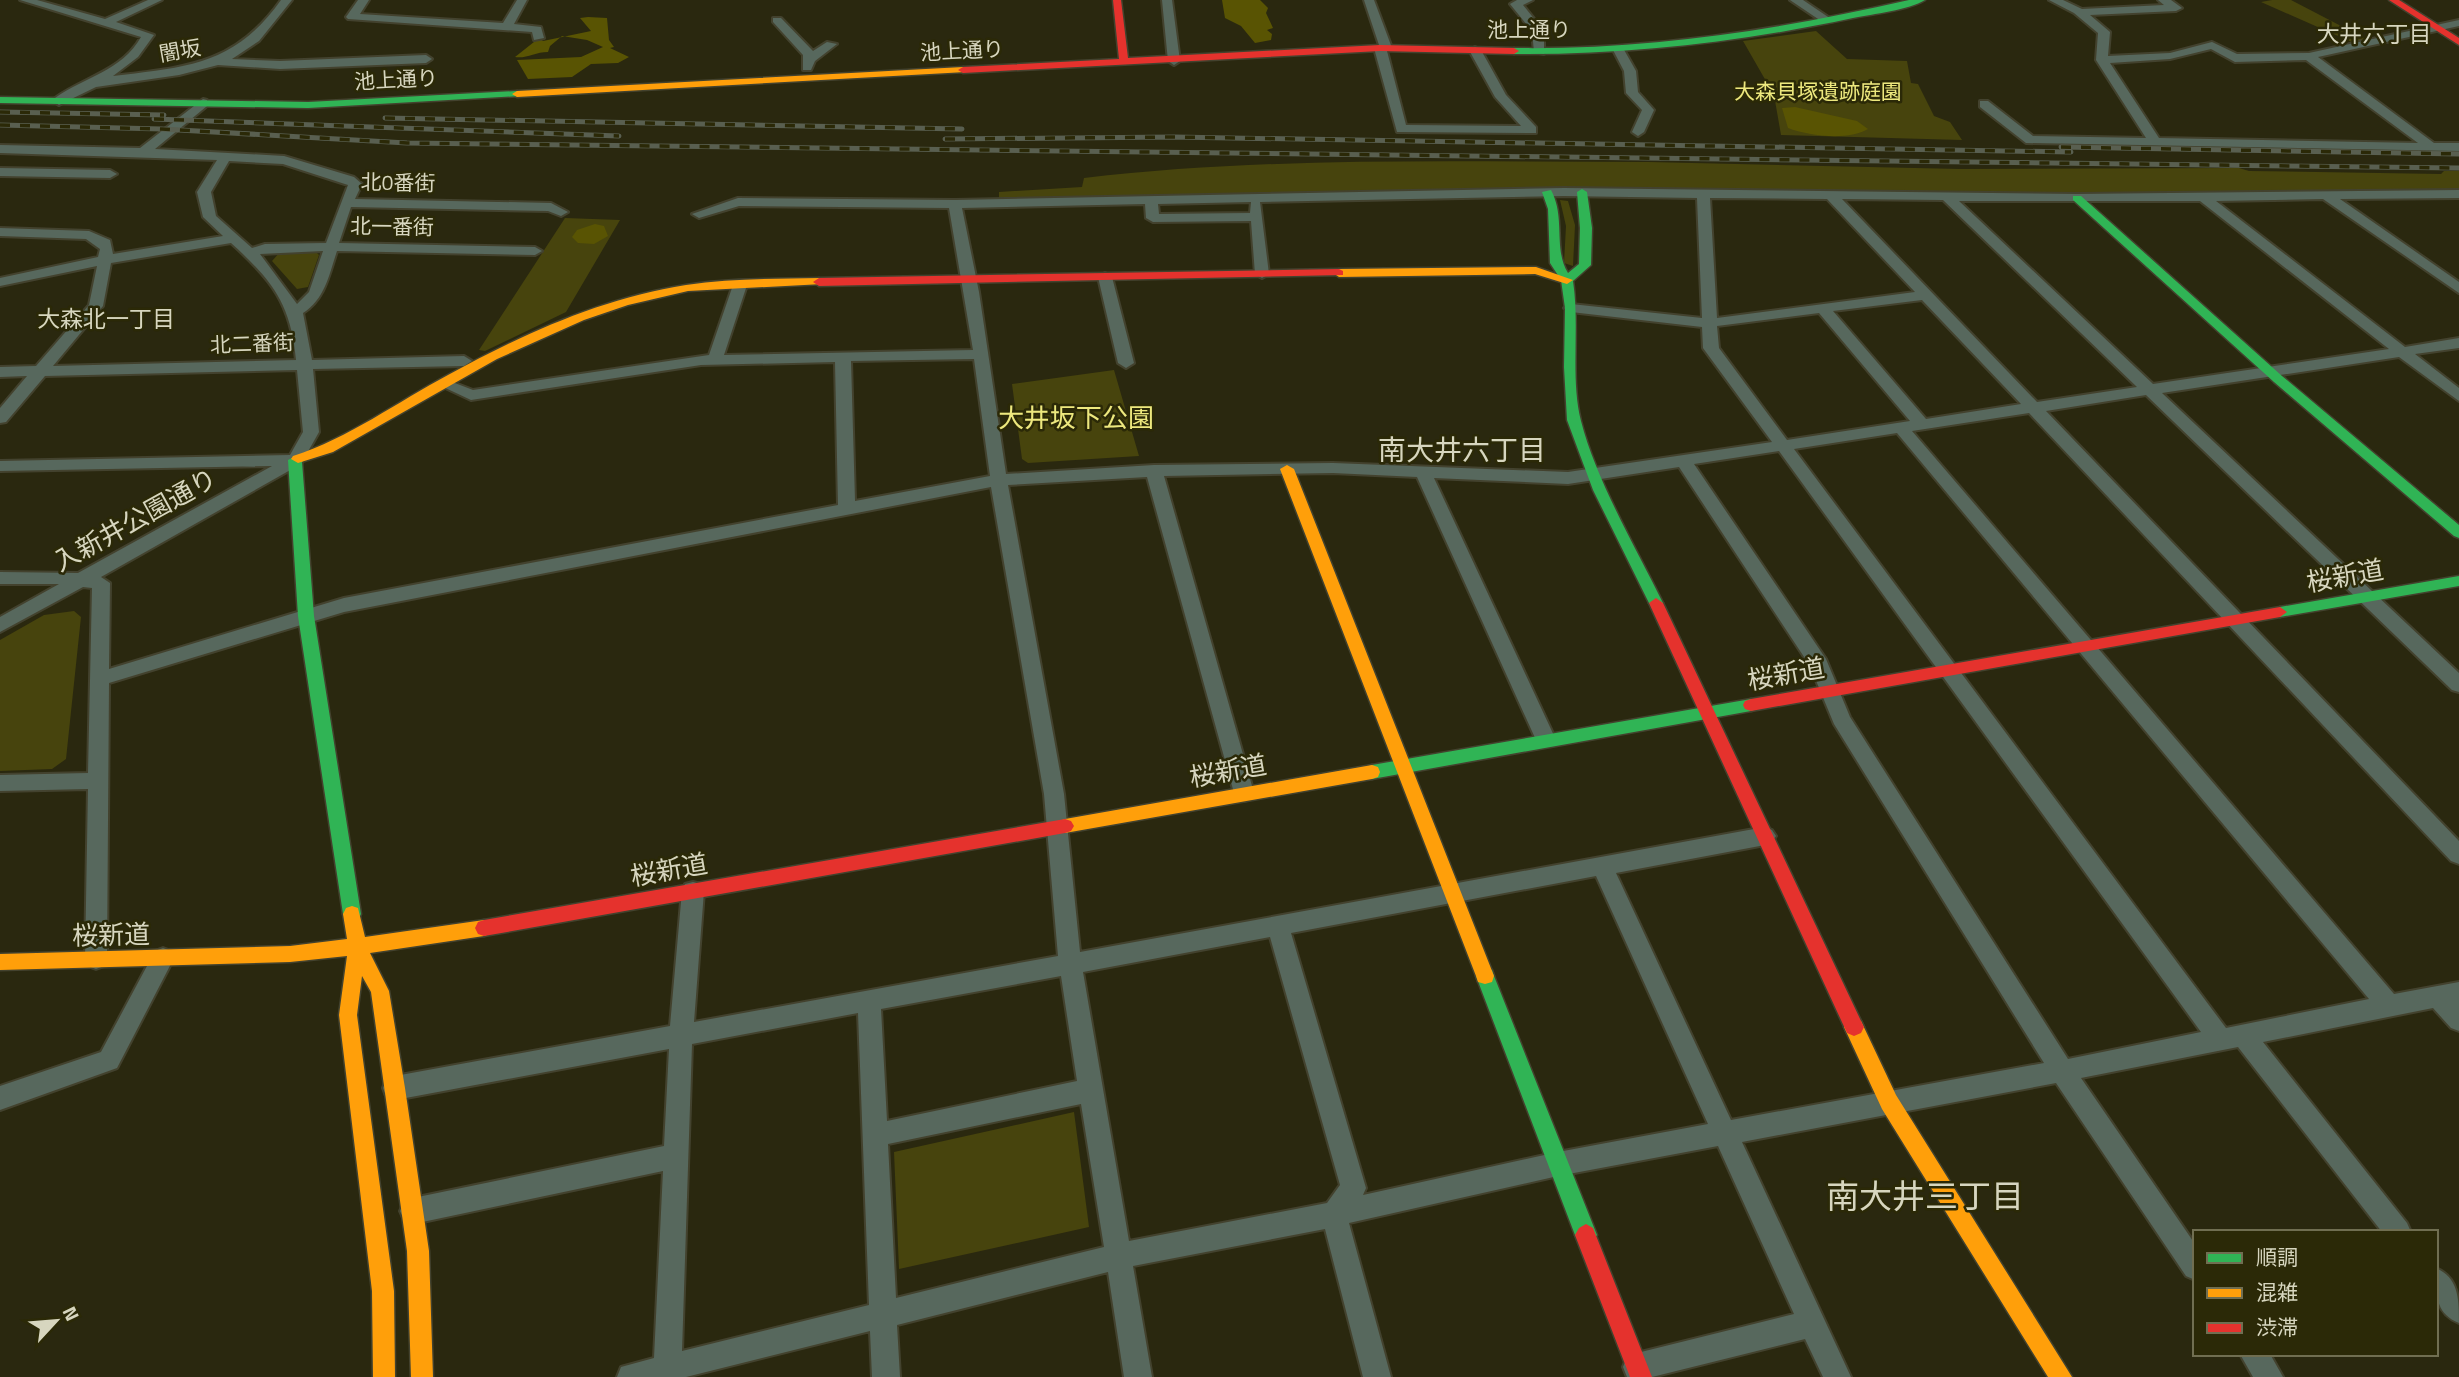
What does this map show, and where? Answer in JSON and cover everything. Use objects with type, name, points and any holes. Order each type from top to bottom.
[{"type":"street","points":[[25,0],[148,35],[144,44],[127,60],[93,83]]},
{"type":"street","points":[[106,23],[158,0]]},
{"type":"street","name":"闇坂","points":[[59,101],[78,87],[93,83],[179,72],[221,62],[264,34],[287,0]]},
{"type":"street","points":[[364,0],[352,17],[537,29],[538,38]]},
{"type":"street","points":[[507,27],[522,0]]},
{"type":"street","points":[[1116,0],[1124,63]]},
{"type":"street","points":[[1167,0],[1174,61]]},
{"type":"street","points":[[1528,0],[1516,4],[1538,30],[1540,52]]},
{"type":"street","points":[[1795,0],[1828,21]]},
{"type":"street","name":"池上通り","points":[[0,100],[308,105],[801,81],[1383,48],[1540,52],[1619,50],[1828,21],[1921,0]]},
{"type":"street","points":[[2054,0],[2078,12],[2104,32],[2102,60],[2154,140]]},
{"type":"street","points":[[2078,12],[2176,8],[2163,0]]},
{"type":"street","points":[[2382,0],[2458,23]]},
{"type":"street","points":[[1374,2],[1401,129],[1532,130],[1501,97],[1475,50]]},
{"type":"street","points":[[2400,5],[2459,42]]},
{"type":"street","points":[[777,20],[809,54],[810,60]]},
{"type":"street","points":[[2102,60],[2170,56],[2212,46],[2235,58],[2309,56],[2458,23]]},
{"type":"street","points":[[801,81],[810,60],[831,44]]},
{"type":"street","points":[[1619,50],[1630,71],[1632,93],[1648,110],[1638,132]]},
{"type":"street","points":[[2309,56],[2432,146]]},
{"type":"street","points":[[221,62],[280,65],[426,59]]},
{"type":"street","points":[[143,152],[203,103]]},
{"type":"street","points":[[1984,104],[2030,140],[2459,147]]},
{"type":"street","points":[[0,149],[225,157],[204,192],[210,217],[250,253],[279,285],[295,311],[302,340],[302,363],[311,432],[295,460],[306,616],[357,947],[348,1015],[380,1266],[384,1377]]},
{"type":"street","name":"北0番街","points":[[225,157],[285,160],[349,180],[355,184],[346,203],[551,207],[561,212]]},
{"type":"street","points":[[0,172],[110,174]]},
{"type":"street","points":[[1547,192],[1554,209],[1556,262],[1567,280],[1571,308],[1570,367],[1574,420],[1594,473],[1889,1102],[2061,1377]]},
{"type":"street","points":[[699,214],[738,202],[955,204],[1547,192],[2077,198],[2452,194],[2459,204]]},
{"type":"street","points":[[1567,280],[1585,265],[1586,228],[1582,192]]},
{"type":"street","points":[[1703,193],[1712,348],[1780,445],[1949,670],[2231,1037],[2396,1230]]},
{"type":"street","points":[[1830,194],[2459,855]]},
{"type":"street","points":[[1945,195],[2459,685]]},
{"type":"street","points":[[2202,196],[2459,396]]},
{"type":"street","points":[[2327,196],[2459,289]]},
{"type":"street","points":[[1255,197],[1262,274]]},
{"type":"street","points":[[2077,198],[2270,371],[2459,533]]},
{"type":"street","points":[[1151,200],[1153,218],[1257,217]]},
{"type":"street","points":[[295,311],[310,302],[316,292],[346,203]]},
{"type":"street","points":[[955,204],[998,480],[1054,794],[1070,964],[1138,1377]]},
{"type":"street","points":[[0,232],[89,235],[105,243],[107,249],[96,306],[0,418]]},
{"type":"street","points":[[0,282],[104,260],[232,239]]},
{"type":"street","name":"北一番街","points":[[250,253],[265,248],[329,247],[535,251]]},
{"type":"street","points":[[0,466],[295,460],[328,449],[545,333],[601,310],[682,288],[1536,270],[1567,280]]},
{"type":"street","points":[[1105,277],[1126,363]]},
{"type":"street","points":[[715,359],[740,285]]},
{"type":"street","points":[[1571,308],[1709,323],[1925,295]]},
{"type":"street","points":[[1824,310],[1921,424]]},
{"type":"street","points":[[100,679],[344,605],[998,480],[1154,471],[1287,469],[1568,478],[2459,343]]},
{"type":"street","points":[[447,384],[471,395],[715,359],[980,354]]},
{"type":"street","points":[[843,356],[847,509]]},
{"type":"street","name":"北二番街","points":[[0,372],[464,361]]},
{"type":"street","points":[[1900,427],[2388,1005]]},
{"type":"street","points":[[1682,459],[1811,651],[1831,691],[1841,719],[2062,1071],[2193,1264]]},
{"type":"street","name":"入新井公園通り","points":[[0,625],[295,460]]},
{"type":"street","points":[[1287,469],[1639,1372],[1810,1324]]},
{"type":"street","points":[[1154,471],[1244,793]]},
{"type":"street","points":[[1423,473],[1546,740]]},
{"type":"street","points":[[0,578],[83,579],[101,583],[96,959]]},
{"type":"street","name":"桜新道","points":[[0,962],[290,954],[422,939],[2459,581]]},
{"type":"street","points":[[0,783],[98,781]]},
{"type":"street","points":[[395,1088],[1765,836]]},
{"type":"street","points":[[1602,866],[1723,1135],[1837,1377]]},
{"type":"street","points":[[667,1372],[681,1035],[693,891]]},
{"type":"street","points":[[1278,926],[1353,1188],[1334,1214]]},
{"type":"street","points":[[357,947],[380,990],[395,1088],[413,1211],[422,1377]]},
{"type":"street","points":[[0,1098],[108,1060],[163,958]]},
{"type":"street","points":[[631,1377],[667,1372],[1120,1256],[1334,1214],[1558,1164],[2062,1071],[2449,994],[2459,1020]]},
{"type":"street","points":[[869,1001],[887,1377]]},
{"type":"street","points":[[875,1135],[1091,1090]]},
{"type":"street","points":[[413,1211],[676,1156]]},
{"type":"street","points":[[1334,1214],[1377,1377]]},
{"type":"street","points":[[2438,1284],[2459,1310]]},
{"type":"street","points":[[2255,1356],[2269,1377]]},
{"type":"green space","points":[[2291,0],[2368,40],[2354,43],[2261,2]]},
{"type":"green space","name":"大森貝塚遺跡庭園","points":[[1816,31],[1847,59],[1907,61],[1911,83],[1918,84],[1934,116],[1950,122],[1962,140],[1781,135],[1774,95],[1743,41]]},
{"type":"green space","points":[[1437,161],[1649,162],[1960,169],[2239,168],[2249,171],[2441,174],[2444,171],[2459,171],[2459,192],[2060,194],[1565,188],[999,199],[999,192],[1082,187],[1084,178],[1225,166]]},
{"type":"green space","points":[[1560,200],[1568,201],[1575,225],[1573,266],[1564,263],[1566,226]]},
{"type":"green space","points":[[565,218],[620,220],[566,312],[485,351],[479,350]]},
{"type":"green space","points":[[315,251],[319,255],[308,287],[297,289],[272,261],[280,252]]},
{"type":"green space","name":"大井坂下公園","points":[[1114,370],[1139,456],[1028,463],[1022,459],[1012,384]]},
{"type":"green space","points":[[74,611],[81,617],[66,759],[52,769],[0,771],[0,640],[44,615]]},
{"type":"green space","points":[[1074,1112],[1089,1227],[899,1269],[894,1152]]},
{"type":"shaded area","points":[[1222,0],[1260,0],[1268,8],[1266,13],[1273,28],[1267,30],[1272,34],[1271,40],[1255,43],[1241,26],[1225,18]]},
{"type":"shaded area","points":[[580,18],[607,18],[609,40],[614,47],[610,48],[629,57],[618,63],[591,64],[572,77],[528,79],[517,60],[581,57],[603,47],[587,40],[565,36],[591,31]]},
{"type":"shaded area","points":[[560,37],[550,46],[548,52],[515,57],[539,38],[543,41]]},
{"type":"shaded area","points":[[1795,107],[1857,121],[1868,129],[1839,136],[1797,131],[1788,128],[1782,108]]},
{"type":"shaded area","points":[[595,224],[604,226],[608,236],[594,244],[578,243],[572,237],[577,230]]},
{"type":"railway","points":[[0,112],[164,115]]},
{"type":"railway","points":[[385,118],[962,129]]},
{"type":"railway","points":[[154,119],[619,136]]},
{"type":"railway","points":[[0,125],[162,129],[407,143],[2459,168]]},
{"type":"railway","points":[[945,139],[1174,137],[2071,152]]},
{"type":"railway","points":[[2061,147],[2459,154]]},
{"type":"traffic: fast","points":[[1514,51],[1617,50],[1719,39],[1770,32],[1921,0]]},
{"type":"traffic: fast","points":[[0,100],[308,105],[517,94]]},
{"type":"traffic: fast","points":[[1547,192],[1554,209],[1556,263],[1567,280],[1571,308],[1570,367],[1574,420],[1600,490],[1656,603]]},
{"type":"traffic: fast","points":[[1567,280],[1585,265],[1586,228],[1582,192]]},
{"type":"traffic: fast","points":[[2077,198],[2278,379],[2459,533]]},
{"type":"traffic: fast","points":[[298,459],[295,460],[306,616],[352,914]]},
{"type":"traffic: fast","points":[[2280,612],[2459,581]]},
{"type":"traffic: fast","points":[[1372,772],[1751,705]]},
{"type":"traffic: fast","points":[[1485,976],[1586,1235]]},
{"type":"traffic: slow","points":[[517,94],[963,70]]},
{"type":"traffic: slow","points":[[1339,273],[1536,270],[1567,280]]},
{"type":"traffic: slow","points":[[298,459],[328,449],[493,356],[579,317],[624,302],[688,288],[744,283],[819,282]]},
{"type":"traffic: slow","points":[[1287,469],[1485,976]]},
{"type":"traffic: slow","points":[[1065,826],[1372,772]]},
{"type":"traffic: slow","points":[[352,914],[357,947],[348,1015],[383,1291],[384,1377]]},
{"type":"traffic: slow","points":[[0,962],[290,954],[422,939],[484,928]]},
{"type":"traffic: slow","points":[[357,947],[380,991],[395,1088],[418,1251],[422,1377]]},
{"type":"traffic: slow","points":[[1854,1027],[1889,1102],[2061,1377]]},
{"type":"traffic: jam","points":[[1117,0],[1124,63]]},
{"type":"traffic: jam","points":[[2393,0],[2459,42]]},
{"type":"traffic: jam","points":[[963,70],[1380,48],[1514,51]]},
{"type":"traffic: jam","points":[[819,282],[1339,273]]},
{"type":"traffic: jam","points":[[1656,603],[1854,1027]]},
{"type":"traffic: jam","points":[[1751,705],[2280,612]]},
{"type":"traffic: jam","points":[[484,928],[1065,826]]},
{"type":"traffic: jam","points":[[1586,1235],[1641,1377]]},
{"type":"district","name":"大井六丁目","points":[[2374,34]]},
{"type":"district","name":"大森北一丁目","points":[[106,319]]},
{"type":"district","name":"南大井六丁目","points":[[1462,450]]},
{"type":"district","name":"南大井三丁目","points":[[1925,1196]]}]
